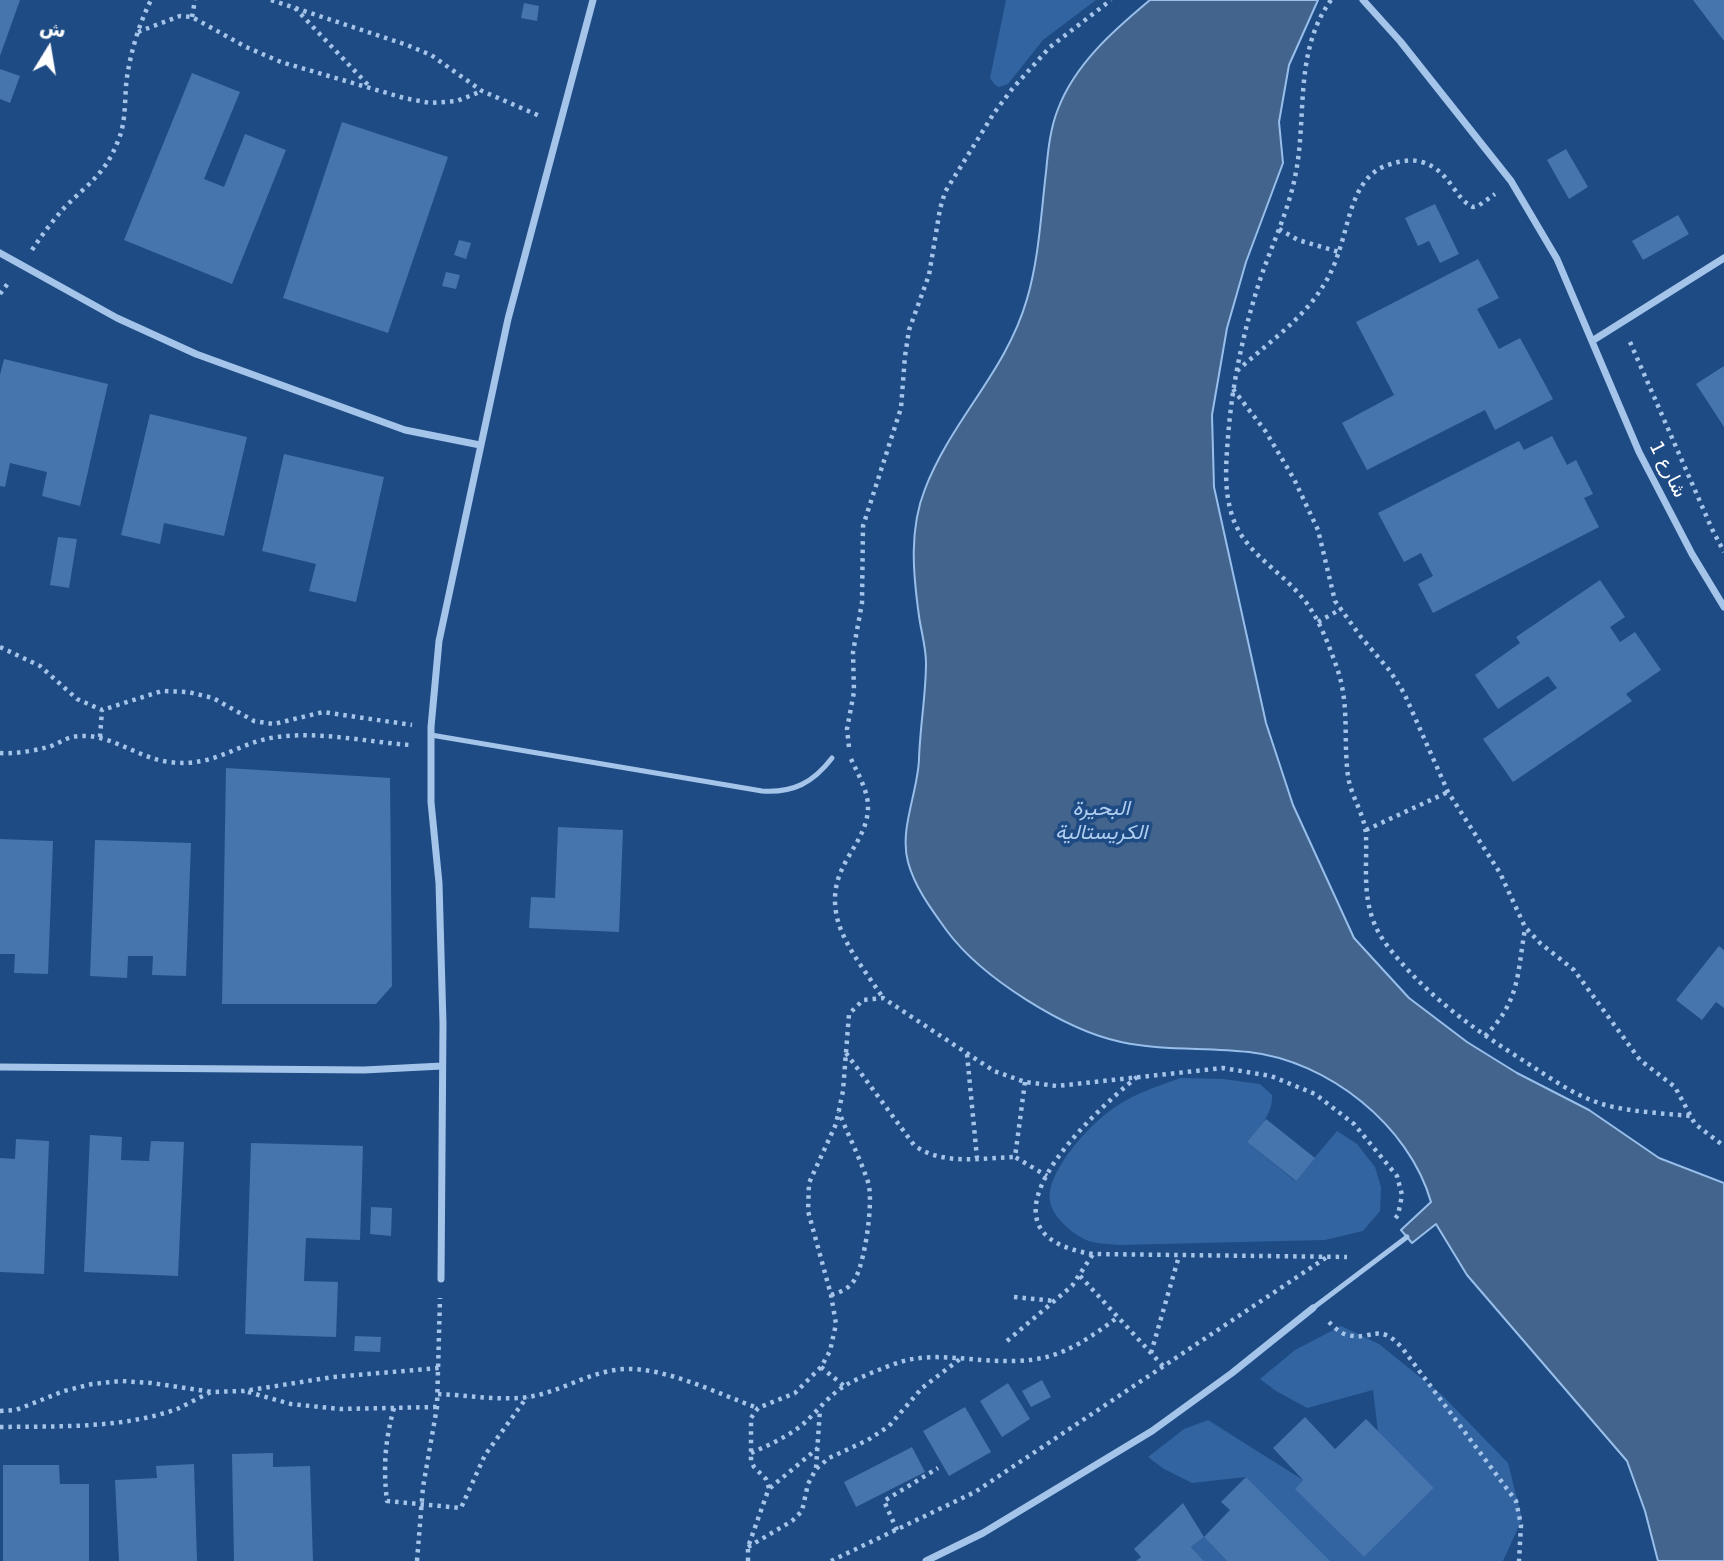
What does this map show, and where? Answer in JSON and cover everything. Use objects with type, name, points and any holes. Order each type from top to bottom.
[{"type":"street","points":[[441,1279],[439,883],[431,802],[431,731],[439,641],[508,319],[593,0]]},
{"type":"street","name":"شارع 1","points":[[1363,0],[1400,41],[1511,181],[1557,259],[1639,452],[1692,554],[1724,607]]},
{"type":"street","points":[[0,253],[117,318],[196,354],[405,430],[480,445]]},
{"type":"street","points":[[1592,341],[1724,258]]},
{"type":"street","points":[[0,1067],[364,1070],[442,1066]]},
{"type":"street","points":[[926,1561],[983,1533],[1152,1431],[1232,1373],[1313,1308]]},
{"type":"lane","points":[[431,731],[762,791],[795,789],[810,782],[832,758]]},
{"type":"lane","points":[[1313,1308],[1407,1237]]},
{"type":"path","points":[[0,294],[56,217],[95,181],[110,160],[120,138],[127,79],[138,32],[151,0]]},
{"type":"path","points":[[192,17],[195,0]]},
{"type":"path","points":[[271,0],[407,45],[430,55],[482,91],[559,124]]},
{"type":"path","points":[[1111,0],[1051,47],[1013,88],[994,113],[945,192],[940,209],[929,275],[909,330],[901,408],[863,526],[862,603],[855,640],[853,692],[847,729],[850,757],[865,789],[868,803],[863,832],[841,868],[837,881],[835,903],[840,927],[883,998],[994,1071],[1025,1082],[1057,1086],[1223,1068],[1271,1076],[1315,1094],[1354,1124],[1397,1176],[1402,1195],[1398,1215],[1392,1223]]},
{"type":"path","points":[[1331,0],[1324,9],[1311,40],[1304,74],[1296,173],[1250,313],[1236,371],[1226,466],[1226,491],[1231,516],[1260,559],[1303,597],[1318,622],[1338,670],[1348,723],[1348,775],[1352,798],[1366,830],[1366,890],[1371,917],[1384,942],[1427,990],[1455,1015],[1564,1087],[1605,1105],[1690,1116]]},
{"type":"path","points":[[295,7],[372,88]]},
{"type":"path","points":[[138,32],[180,16],[192,17],[246,47],[281,61],[404,98],[430,103],[457,101],[482,91]]},
{"type":"path","points":[[1236,371],[1309,306],[1321,289],[1339,252],[1357,192],[1368,177],[1385,165],[1403,160],[1421,162],[1438,170],[1452,183],[1464,201],[1473,207],[1483,204],[1511,181]]},
{"type":"path","points":[[1279,229],[1298,240],[1339,252]]},
{"type":"path","points":[[1621,323],[1724,552]]},
{"type":"path","points":[[1233,389],[1265,432],[1294,479],[1318,530],[1332,592],[1341,609],[1404,693],[1448,792],[1500,873],[1525,927],[1540,943],[1574,970],[1640,1060],[1675,1087],[1690,1116],[1702,1131],[1724,1146]]},
{"type":"path","points":[[1318,622],[1341,609]]},
{"type":"path","points":[[0,647],[40,666],[77,699],[102,710],[162,691],[188,692],[213,698],[254,721],[274,724],[323,712],[431,731]]},
{"type":"path","points":[[100,737],[102,710]]},
{"type":"path","points":[[274,724],[275,737]]},
{"type":"path","points":[[0,753],[47,747],[72,737],[100,737],[146,757],[192,763],[215,760],[275,737],[301,736],[431,747]]},
{"type":"path","points":[[1366,830],[1448,792]]},
{"type":"path","points":[[1485,1036],[1500,1021],[1512,1000],[1525,927]]},
{"type":"path","points":[[769,1488],[766,1479],[754,1468],[751,1454],[751,1418],[758,1408],[795,1393],[821,1367],[830,1351],[836,1324],[831,1295],[808,1211],[807,1197],[810,1183],[836,1124],[843,1091],[849,1014],[863,1000],[883,998]]},
{"type":"path","points":[[846,1052],[914,1145],[926,1154],[941,1158],[1015,1157],[1047,1176]]},
{"type":"path","points":[[967,1053],[977,1158]]},
{"type":"path","points":[[1138,1077],[1102,1105],[1081,1127],[1062,1150],[1035,1198],[1038,1223],[1054,1243],[1077,1252],[1093,1254],[1382,1257]]},
{"type":"path","points":[[1015,1157],[1025,1082]]},
{"type":"path","points":[[831,1295],[845,1290],[856,1279],[871,1203],[869,1184],[838,1111]]},
{"type":"path","points":[[1007,1341],[1080,1276],[1093,1254]]},
{"type":"path","points":[[1150,1353],[1179,1256]]},
{"type":"path","points":[[831,1561],[975,1492],[1327,1257]]},
{"type":"path","points":[[1080,1276],[1163,1367]]},
{"type":"path","points":[[417,1561],[422,1504],[437,1407],[441,1279]]},
{"type":"path","points":[[1014,1297],[1055,1301]]},
{"type":"path","points":[[1313,1308],[1340,1332],[1355,1336],[1374,1332],[1386,1334],[1404,1349],[1516,1501],[1521,1525],[1518,1561]]},
{"type":"path","points":[[751,1454],[800,1427],[844,1386],[901,1362],[927,1357],[1036,1361],[1061,1354],[1085,1342],[1118,1317]]},
{"type":"path","points":[[748,1547],[792,1521],[802,1511],[808,1484],[816,1469],[829,1458],[868,1440],[889,1426],[922,1388],[961,1359]]},
{"type":"path","points":[[821,1367],[844,1386]]},
{"type":"path","points":[[0,1411],[16,1409],[92,1384],[121,1381],[212,1392],[244,1391],[333,1377],[439,1368]]},
{"type":"path","points":[[438,1394],[527,1397],[551,1392],[599,1373],[625,1369],[652,1371],[758,1408]]},
{"type":"path","points":[[244,1391],[291,1404],[340,1409],[437,1407]]},
{"type":"path","points":[[0,1427],[93,1425],[135,1419],[176,1409],[212,1392]]},
{"type":"path","points":[[394,1408],[386,1438],[383,1470],[387,1502],[461,1508],[485,1455],[527,1397]]},
{"type":"path","points":[[816,1469],[820,1409]]},
{"type":"path","points":[[748,1561],[748,1547],[769,1488],[818,1448]]},
{"type":"path","points":[[897,1530],[884,1501],[938,1468]]},
{"type":"shaded area","points":[[1006,0],[1096,0],[1043,40],[1008,84],[999,87],[990,78]]},
{"type":"shaded area","points":[[1180,1078],[1223,1079],[1260,1084],[1272,1095],[1272,1102],[1264,1120],[1247,1142],[1295,1181],[1337,1131],[1357,1144],[1375,1167],[1381,1187],[1380,1211],[1363,1231],[1325,1240],[1119,1245],[1090,1241],[1075,1234],[1059,1219],[1050,1201],[1054,1178],[1069,1152],[1098,1120],[1115,1107],[1142,1092]]},
{"type":"shaded area","points":[[1341,1326],[1379,1344],[1441,1394],[1508,1463],[1522,1519],[1503,1561],[1328,1561],[1246,1477],[1192,1483],[1164,1469],[1148,1457],[1184,1429],[1208,1420],[1303,1480],[1296,1489],[1364,1557],[1434,1488],[1378,1432],[1373,1390],[1307,1408],[1260,1379],[1295,1350]]},
{"type":"shaded area","points":[[1204,1537],[1227,1561],[1204,1561],[1191,1547]]},
{"type":"water","name":"البحيرة الكريستالية","points":[[1150,0],[1318,0],[1289,65],[1279,122],[1283,163],[1246,262],[1227,328],[1212,415],[1214,487],[1266,723],[1293,805],[1354,938],[1409,998],[1467,1042],[1517,1073],[1589,1110],[1659,1158],[1724,1183],[1724,1561],[1658,1561],[1645,1511],[1627,1461],[1467,1275],[1436,1224],[1412,1243],[1401,1230],[1431,1202],[1420,1174],[1404,1147],[1385,1123],[1361,1102],[1336,1083],[1308,1068],[1279,1058],[1249,1052],[1153,1047],[1121,1042],[1099,1036],[1051,1014],[1003,984],[962,949],[930,907],[911,872],[906,837],[918,772],[926,675],[914,567],[914,535],[920,504],[949,440],[993,373],[1018,325],[1027,299],[1037,252],[1051,132],[1065,93],[1074,77],[1097,49]]},
{"type":"building","points":[[0,0],[20,0],[0,56]]},
{"type":"building","points":[[1693,0],[1724,0],[1724,41]]},
{"type":"building","points":[[524,3],[539,6],[537,21],[521,18]]},
{"type":"building","points":[[0,69],[20,76],[10,103],[0,99]]},
{"type":"building","points":[[192,73],[240,92],[204,179],[224,187],[245,134],[286,150],[232,284],[124,240]]},
{"type":"building","points":[[342,122],[448,157],[388,333],[283,298]]},
{"type":"building","points":[[1566,149],[1588,187],[1569,199],[1547,160]]},
{"type":"building","points":[[1435,204],[1459,254],[1440,263],[1429,241],[1418,246],[1405,218]]},
{"type":"building","points":[[1678,215],[1689,234],[1643,260],[1632,241]]},
{"type":"building","points":[[459,240],[471,243],[466,259],[454,255]]},
{"type":"building","points":[[1478,259],[1499,298],[1477,309],[1499,349],[1520,338],[1553,399],[1495,430],[1485,410],[1367,470],[1342,423],[1394,395],[1356,322]]},
{"type":"building","points":[[446,272],[460,275],[456,289],[442,286]]},
{"type":"building","points":[[4,359],[108,384],[80,506],[42,496],[47,472],[10,463],[5,487],[0,486],[0,375]]},
{"type":"building","points":[[1724,366],[1724,427],[1696,384]]},
{"type":"building","points":[[150,414],[247,437],[224,536],[164,523],[160,544],[121,535]]},
{"type":"building","points":[[1552,436],[1567,465],[1576,460],[1593,494],[1584,498],[1599,527],[1433,613],[1418,584],[1433,576],[1421,553],[1404,562],[1378,513],[1519,441],[1524,450]]},
{"type":"building","points":[[284,454],[384,477],[356,602],[309,591],[316,564],[262,551]]},
{"type":"building","points":[[58,537],[77,539],[69,588],[50,585]]},
{"type":"building","points":[[1600,580],[1625,617],[1610,627],[1620,642],[1635,632],[1661,670],[1626,694],[1632,701],[1513,782],[1483,739],[1557,688],[1548,676],[1498,709],[1475,675],[1520,643],[1516,637]]},
{"type":"building","points":[[226,768],[390,778],[392,986],[376,1004],[222,1004]]},
{"type":"building","points":[[558,827],[623,830],[619,932],[529,928],[531,897],[555,898]]},
{"type":"building","points":[[0,839],[53,841],[48,974],[14,973],[15,954],[0,954]]},
{"type":"building","points":[[95,840],[191,843],[186,976],[152,975],[153,956],[128,956],[127,978],[90,976]]},
{"type":"building","points":[[1719,946],[1724,950],[1724,1008],[1716,1002],[1702,1020],[1676,1000]]},
{"type":"building","points":[[1266,1119],[1315,1158],[1296,1181],[1247,1142]]},
{"type":"building","points":[[90,1135],[122,1137],[121,1160],[149,1161],[151,1141],[184,1142],[178,1276],[84,1272]]},
{"type":"building","points":[[16,1139],[49,1141],[44,1274],[0,1272],[0,1158],[15,1159]]},
{"type":"building","points":[[251,1143],[363,1146],[360,1240],[306,1238],[304,1281],[338,1282],[336,1337],[245,1334]]},
{"type":"building","points":[[371,1207],[392,1208],[391,1236],[370,1234]]},
{"type":"building","points":[[355,1336],[381,1337],[380,1352],[354,1351]]},
{"type":"building","points":[[1042,1380],[1051,1397],[1031,1407],[1022,1391]]},
{"type":"building","points":[[1008,1383],[1030,1419],[1002,1437],[980,1401]]},
{"type":"building","points":[[965,1407],[991,1452],[949,1476],[923,1431]]},
{"type":"building","points":[[1305,1417],[1335,1449],[1366,1419],[1434,1488],[1364,1557],[1295,1489],[1303,1480],[1273,1448]]},
{"type":"building","points":[[912,1447],[925,1472],[856,1507],[844,1482]]},
{"type":"building","points":[[273,1453],[273,1467],[310,1466],[313,1561],[234,1561],[232,1454]]},
{"type":"building","points":[[194,1464],[197,1561],[119,1561],[115,1480],[157,1478],[156,1466]]},
{"type":"building","points":[[3,1465],[59,1465],[60,1484],[89,1484],[89,1561],[3,1561]]},
{"type":"building","points":[[1246,1477],[1330,1561],[1227,1561],[1204,1537],[1230,1510],[1221,1502]]},
{"type":"building","points":[[1183,1503],[1204,1537],[1191,1547],[1204,1561],[1136,1561],[1141,1557],[1134,1549]]}]
